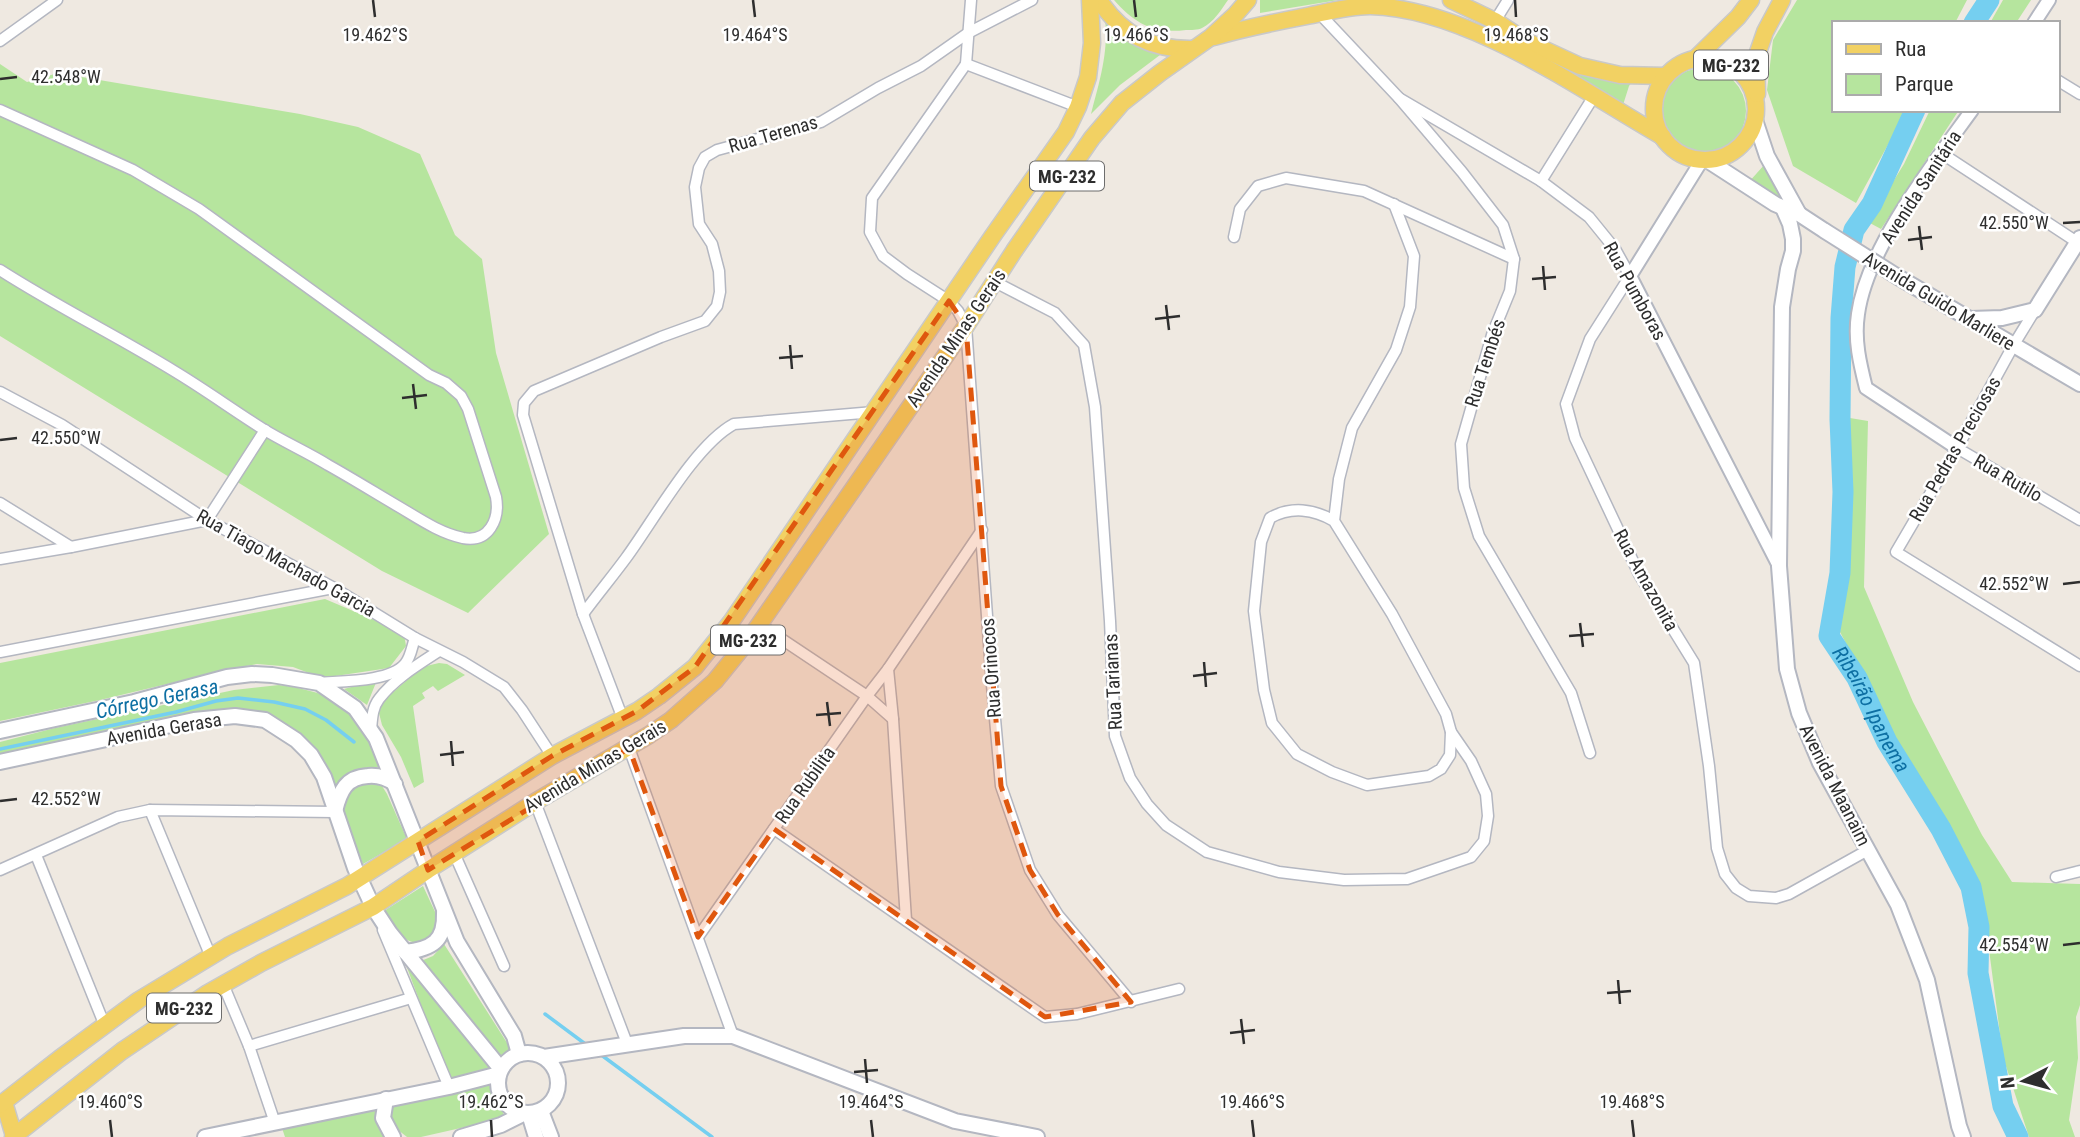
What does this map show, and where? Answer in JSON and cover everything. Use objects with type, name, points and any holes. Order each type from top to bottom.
[{"type":"main road","name":"Avenida Minas Gerais","points":[[1,1100],[139,1000],[228,946],[360,878],[552,756],[623,719],[659,696],[695,667],[731,622],[1066,132],[1088,77],[1092,43],[1090,0]]},
{"type":"main road","points":[[1099,0],[1124,29],[1168,49],[1193,49]]},
{"type":"main road","name":"MG-232","points":[[1193,49],[1211,37],[1248,0]]},
{"type":"main road","name":"MG-232","points":[[1451,0],[1495,21],[1526,41],[1580,66],[1620,75],[1666,76]]},
{"type":"main road","name":"MG-232","points":[[1696,58],[1738,17],[1751,0]]},
{"type":"main road","name":"MG-232","points":[[1756,112],[1756,58],[1765,32],[1782,0]]},
{"type":"main road","name":"MG-232","points":[[1211,37],[1253,26],[1366,6],[1413,11],[1474,32],[1547,67],[1662,136],[1679,153],[1704,160]]},
{"type":"main road","name":"Avenida Minas Gerais","points":[[13,1137],[171,1016],[223,984],[373,907],[535,802],[629,748],[671,720],[715,681],[759,624],[966,326],[1014,251],[1108,119],[1139,89],[1193,49]]},
{"type":"main road","name":"MG-232","points":[[1662,136],[1656,122],[1654,106],[1658,90],[1666,76],[1679,64],[1696,58],[1717,58],[1736,67],[1750,83],[1756,112]]},
{"type":"main road","points":[[1704,160],[1720,158],[1743,144],[1751,133],[1756,112]]},
{"type":"main road","name":"Avenida Guido Marliere","points":[[1756,112],[1768,156],[1799,214]]},
{"type":"main road","name":"Avenida Guido Marliere","points":[[1704,160],[1783,208],[1799,214],[1898,277],[2080,384]]},
{"type":"main road","name":"Avenida Maanaim","points":[[1783,208],[1792,230],[1793,251],[1782,307],[1779,566],[1787,669],[1798,713],[1820,763],[1898,905],[1927,980],[1963,1137]]},
{"type":"main road","name":"Avenida Maanaim","points":[[1793,251],[1820,228]]},
{"type":"main road","name":"Rua Pedras Preciosas","points":[[2035,310],[2079,241]]},
{"type":"main road","points":[[1969,319],[2002,318],[2035,310]]},
{"type":"main road","name":"Avenida Gerasa","points":[[0,731],[134,702],[240,675],[272,675],[319,683],[355,708],[371,730],[428,870]]},
{"type":"main road","name":"Avenida Gerasa","points":[[0,762],[194,720],[235,716],[265,720],[296,740],[311,755],[324,777],[373,907]]},
{"type":"main road","points":[[335,812],[338,797],[348,781],[356,777],[374,775],[395,784]]},
{"type":"main road","points":[[428,870],[457,942],[514,1036],[519,1054]]},
{"type":"main road","points":[[373,907],[390,933],[500,1072]]},
{"type":"main road","points":[[405,952],[430,946],[441,937],[444,908]]},
{"type":"main road","points":[[544,1058],[684,1036],[733,1036],[955,1121],[1037,1137]]},
{"type":"main road","points":[[469,1136],[531,1113],[553,1101],[558,1086],[555,1070],[536,1054],[519,1054],[512,1057],[500,1072],[498,1089],[508,1106],[531,1113],[551,1137]]},
{"type":"main road","points":[[205,1137],[277,1130],[386,1099],[449,1087],[500,1072]]},
{"type":"main road","points":[[386,1099],[383,1118],[393,1137]]},
{"type":"main road","points":[[1,1100],[13,1137]]},
{"type":"main road","points":[[531,1113],[536,1137]]},
{"type":"street","points":[[949,301],[883,256],[870,232],[872,198],[966,64],[971,0]]},
{"type":"street","name":"Rua Terenas","points":[[583,614],[523,415],[524,403],[534,391],[705,320],[717,306],[720,292],[719,271],[712,244],[699,224],[696,202],[695,187],[705,157],[717,150],[821,122],[921,66],[968,33],[1032,0]]},
{"type":"street","points":[[1495,21],[1508,0]]},
{"type":"street","points":[[2035,21],[2049,0]]},
{"type":"street","points":[[0,41],[54,2]]},
{"type":"street","name":"Rua Tembés","points":[[1319,13],[1399,99],[1462,172],[1503,225],[1514,259],[1510,291],[1492,335],[1461,444],[1464,488],[1479,536],[1571,693],[1590,753]]},
{"type":"street","points":[[966,64],[1078,107]]},
{"type":"street","points":[[2059,81],[2080,94]]},
{"type":"street","points":[[1541,181],[1594,96]]},
{"type":"street","name":"Rua Pumboras","points":[[1399,99],[1541,181],[1589,217],[1615,249],[1630,276],[1779,566]]},
{"type":"street","points":[[0,110],[133,170],[188,202],[429,375],[446,383],[461,396],[468,409],[496,497],[497,518],[492,527],[475,538],[437,530],[328,464],[265,430],[175,371],[0,270]]},
{"type":"street","name":"Avenida Sanitária","points":[[1866,388],[1857,351],[1858,316],[1863,288],[1893,228],[1971,112]]},
{"type":"street","points":[[1941,153],[2079,241]]},
{"type":"street","name":"Rua Amazonita","points":[[1704,160],[1590,339],[1566,404],[1575,438],[1639,574],[1694,663],[1709,766],[1717,848],[1725,874],[1736,888],[1749,896],[1776,898],[1789,894],[1868,850]]},
{"type":"street","points":[[1234,237],[1240,209],[1258,186],[1286,178],[1364,191],[1514,259]]},
{"type":"street","points":[[1394,204],[1414,256],[1410,306],[1396,350],[1352,428],[1339,479],[1334,521],[1321,513],[1296,510],[1280,512],[1270,518],[1261,542],[1254,611],[1264,690],[1272,723],[1297,754],[1332,772],[1367,785],[1429,776],[1441,769],[1450,755],[1451,732]]},
{"type":"street","name":"Rua Tarianas","points":[[995,282],[1055,313],[1084,345],[1095,407],[1115,736],[1130,778],[1147,804],[1166,825],[1207,852],[1279,872],[1343,880],[1407,879],[1471,857],[1484,841],[1488,816],[1486,794],[1471,761],[1451,732],[1446,714],[1411,647],[1334,521]]},
{"type":"street","name":"Rua Orinocos","points":[[949,301],[966,326],[1001,786],[1030,870],[1058,915],[1132,1002]]},
{"type":"street","name":"Rua Pedras Preciosas","points":[[2035,310],[1896,552],[2080,666]]},
{"type":"street","name":"Rua Rutilo","points":[[1866,388],[1957,448],[2080,520]]},
{"type":"street","name":"Rua Tiago Machado Garcia","points":[[0,392],[62,425],[207,520],[334,587],[415,638],[463,662],[504,687],[552,756]]},
{"type":"street","points":[[623,719],[583,614],[625,560],[694,461],[721,431],[734,424],[874,412]]},
{"type":"street","points":[[0,559],[207,520],[265,430]]},
{"type":"street","points":[[0,503],[71,547]]},
{"type":"street","name":"Rua Rubilita","points":[[698,937],[888,669],[982,530]]},
{"type":"street","points":[[0,652],[334,587]]},
{"type":"street","points":[[759,624],[867,696],[893,719]]},
{"type":"street","points":[[319,683],[388,675],[399,670],[406,663],[415,638]]},
{"type":"street","points":[[371,730],[372,715],[378,700],[412,669],[439,651]]},
{"type":"street","points":[[888,669],[906,920]]},
{"type":"street","points":[[629,748],[733,1036]]},
{"type":"street","points":[[535,802],[628,1046]]},
{"type":"street","points":[[0,870],[118,817],[150,810],[335,812]]},
{"type":"street","points":[[150,810],[211,957]]},
{"type":"street","points":[[774,829],[1045,1017],[1077,1014],[1180,989]]},
{"type":"street","points":[[454,853],[504,966]]},
{"type":"street","points":[[36,855],[105,1026]]},
{"type":"street","points":[[2056,877],[2080,871]]},
{"type":"street","points":[[373,907],[449,1087]]},
{"type":"street","points":[[223,984],[249,1046],[277,1130]]},
{"type":"street","points":[[249,1046],[411,998]]},
{"type":"highlighted area","points":[[949,301],[966,326],[1001,786],[1030,870],[1058,915],[1131,1002],[1045,1017],[774,829],[698,937],[629,748],[428,870],[418,841],[552,756],[637,711],[695,667]]},
{"type":"green space","points":[[1114,0],[1228,0],[1214,19],[1202,28],[1175,31],[1155,29],[1138,21]]},
{"type":"green space","points":[[1260,0],[1338,0],[1260,13]]},
{"type":"green space","points":[[1797,0],[1967,0],[1956,21],[1832,21],[1832,112],[1906,112],[1856,203],[1793,166],[1767,90],[1773,40]]},
{"type":"green space","points":[[2003,0],[2031,0],[2017,21],[1991,21]]},
{"type":"green space","points":[[1105,19],[1139,45],[1160,55],[1120,85],[1091,114],[1104,55]]},
{"type":"green space","points":[[0,64],[27,82],[58,73],[300,114],[358,127],[420,154],[455,235],[482,259],[496,353],[549,534],[468,613],[382,571],[0,336]]},
{"type":"green space","points":[[1703,68],[1720,71],[1734,80],[1743,94],[1746,111],[1743,128],[1734,142],[1720,151],[1703,154],[1686,151],[1672,142],[1663,128],[1660,111],[1663,94],[1672,80],[1686,71]]},
{"type":"green space","points":[[1567,71],[1611,81],[1634,79],[1623,105]]},
{"type":"green space","points":[[1929,112],[1958,112],[1881,229],[1868,222],[1904,164]]},
{"type":"green space","points":[[1765,164],[1776,190],[1790,208],[1748,183]]},
{"type":"green space","points":[[1850,418],[1868,421],[1864,587],[1913,702],[1982,835],[2012,882],[2080,884],[2080,1005],[2076,1017],[2078,1058],[2069,1120],[2075,1137],[2029,1137],[2003,1057],[1981,888],[1909,763],[1840,632]]},
{"type":"green space","points":[[325,599],[404,634],[406,646],[389,668],[322,678],[293,667],[257,664],[0,721],[0,663]]},
{"type":"green space","points":[[447,664],[465,675],[438,691],[433,686],[422,693],[425,698],[413,706],[424,782],[414,788],[401,757],[382,725],[379,713],[383,701],[422,667]]},
{"type":"green space","points":[[377,680],[367,705],[344,689]]},
{"type":"green space","points":[[279,685],[315,692],[348,708],[368,730],[382,767],[356,771],[336,788],[319,755],[300,735],[267,715],[234,709],[195,713],[0,756],[0,742],[55,728],[234,690]]},
{"type":"green space","points":[[369,783],[382,786],[407,839],[363,864],[342,810],[343,801],[354,785]]},
{"type":"green space","points":[[423,886],[436,914],[437,928],[428,939],[420,942],[408,941],[384,911]]},
{"type":"green space","points":[[444,944],[518,1060],[505,1064],[421,961],[433,956]]},
{"type":"green space","points":[[403,957],[492,1070],[449,1080]]},
{"type":"green space","points":[[492,1082],[505,1118],[421,1137],[407,1137],[393,1126],[390,1108],[395,1105]]},
{"type":"green space","points":[[376,1107],[378,1123],[387,1137],[285,1137],[282,1128]]},
{"type":"waterway","name":"Ribeirão Ipanema","points":[[1975,21],[1989,0]]},
{"type":"waterway","name":"Ribeirão Ipanema","points":[[1914,112],[1872,204],[1854,230],[1845,267],[1841,318],[1840,419],[1843,492],[1840,573],[1829,636],[1857,678],[1887,742],[1941,829],[1971,887],[1979,927],[1978,973],[2003,1106],[2018,1137]]},
{"type":"waterway","name":"Córrego Gerasa","points":[[0,749],[238,698],[305,709],[326,720],[354,742]]},
{"type":"waterway","points":[[545,1014],[588,1046]]},
{"type":"waterway","points":[[600,1054],[712,1137]]}]
